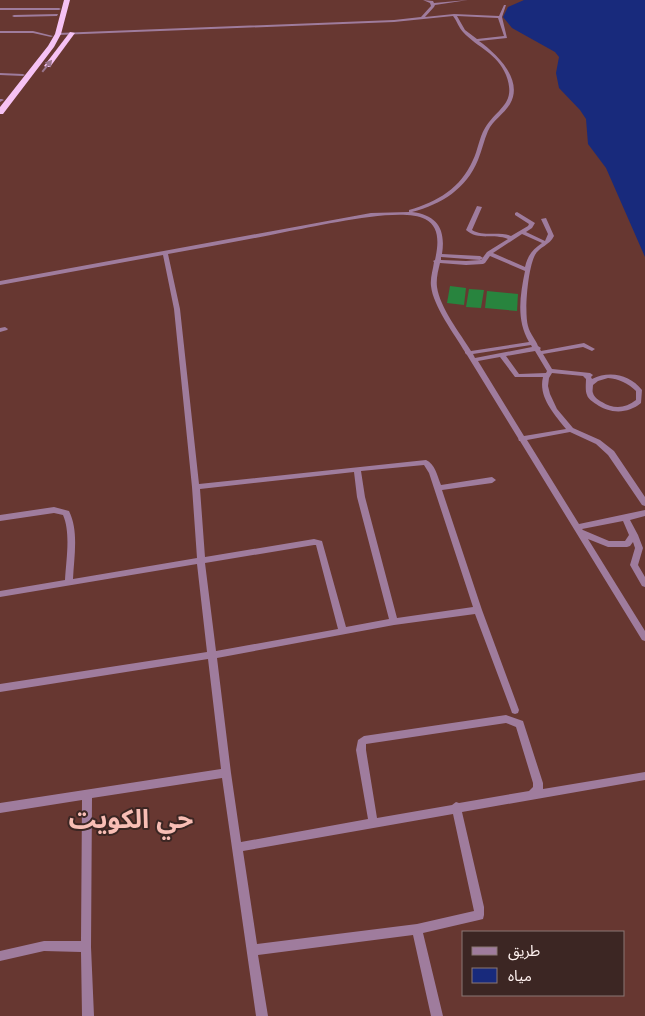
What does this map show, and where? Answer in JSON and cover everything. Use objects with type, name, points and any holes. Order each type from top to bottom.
[{"type":"highway","points":[[1,102],[56,34],[58,12],[62,0]]},
{"type":"highway","points":[[0,112],[44,57],[56,34],[62,0]]},
{"type":"highway","points":[[16,92],[41,74],[72,33]]},
{"type":"street","points":[[425,0],[433,4],[466,0]]},
{"type":"street","points":[[420,18],[433,4]]},
{"type":"street","points":[[477,40],[506,37],[500,17],[505,6]]},
{"type":"street","points":[[0,9],[58,12]]},
{"type":"street","points":[[14,16],[58,12]]},
{"type":"street","points":[[56,34],[368,21],[454,15],[500,17]]},
{"type":"street","points":[[0,287],[220,244],[428,208],[456,188],[473,167],[488,127],[503,112],[511,98],[512,87],[506,69],[494,52],[465,33],[454,15]]},
{"type":"street","points":[[0,32],[56,34],[191,28]]},
{"type":"street","points":[[0,74],[23,75]]},
{"type":"street","points":[[479,207],[469,230],[471,232],[479,234],[504,234],[512,239]]},
{"type":"street","points":[[404,212],[421,215],[436,226],[440,240],[434,286],[439,302],[472,360],[645,638]]},
{"type":"street","points":[[437,258],[479,263],[486,260],[488,255],[532,223],[516,214]]},
{"type":"street","points":[[544,219],[551,234],[546,243],[531,256],[527,270],[524,323],[538,348],[548,373],[546,391],[554,410],[571,430],[598,442],[611,453],[645,503]]},
{"type":"street","points":[[521,232],[546,243]]},
{"type":"street","points":[[0,283],[166,255]]},
{"type":"street","points":[[166,255],[177,309],[196,488],[200,561],[226,773],[239,846],[262,1016]]},
{"type":"street","points":[[488,255],[527,270]]},
{"type":"street","points":[[468,353],[584,345],[592,349]]},
{"type":"street","points":[[472,360],[538,348]]},
{"type":"street","points":[[502,355],[517,376],[548,373],[606,376],[617,377],[634,384],[639,390],[639,401],[636,405],[624,409],[606,407],[590,395],[589,378],[585,375]]},
{"type":"street","points":[[590,384],[598,378],[606,376]]},
{"type":"street","points":[[521,439],[571,430]]},
{"type":"street","points":[[196,488],[426,462],[430,466],[438,488],[478,610],[515,710]]},
{"type":"street","points":[[357,469],[361,497],[394,622]]},
{"type":"street","points":[[438,488],[492,480]]},
{"type":"street","points":[[0,518],[54,510],[66,513],[69,517],[70,530],[68,583]]},
{"type":"street","points":[[578,530],[645,514]]},
{"type":"street","points":[[625,518],[640,548],[634,565],[645,584]]},
{"type":"street","points":[[578,530],[616,546],[627,544],[634,535]]},
{"type":"street","points":[[0,594],[318,543],[342,631]]},
{"type":"street","points":[[0,688],[212,655],[394,622],[478,610]]},
{"type":"street","points":[[373,822],[361,750],[361,743],[364,740],[506,719],[520,724],[538,783],[538,789],[532,795]]},
{"type":"street","points":[[0,808],[226,773]]},
{"type":"street","points":[[239,846],[645,776]]},
{"type":"street","points":[[87,795],[86,947],[88,1016]]},
{"type":"street","points":[[254,950],[417,929],[479,915],[479,907],[456,808]]},
{"type":"street","points":[[417,929],[438,1016]]},
{"type":"street","points":[[0,956],[44,946],[86,947]]},
{"type":"green space","points":[[450,286],[466,288],[464,305],[447,303]]},
{"type":"green space","points":[[469,289],[484,290],[481,308],[466,307]]},
{"type":"green space","points":[[487,291],[518,294],[517,311],[485,308]]},
{"type":"water","points":[[524,0],[645,0],[645,257],[606,168],[588,144],[586,119],[559,88],[556,73],[559,57],[555,52],[512,28],[503,17],[508,7]]},
{"type":"district","name":"حي الكويت","points":[[131,818]]}]
